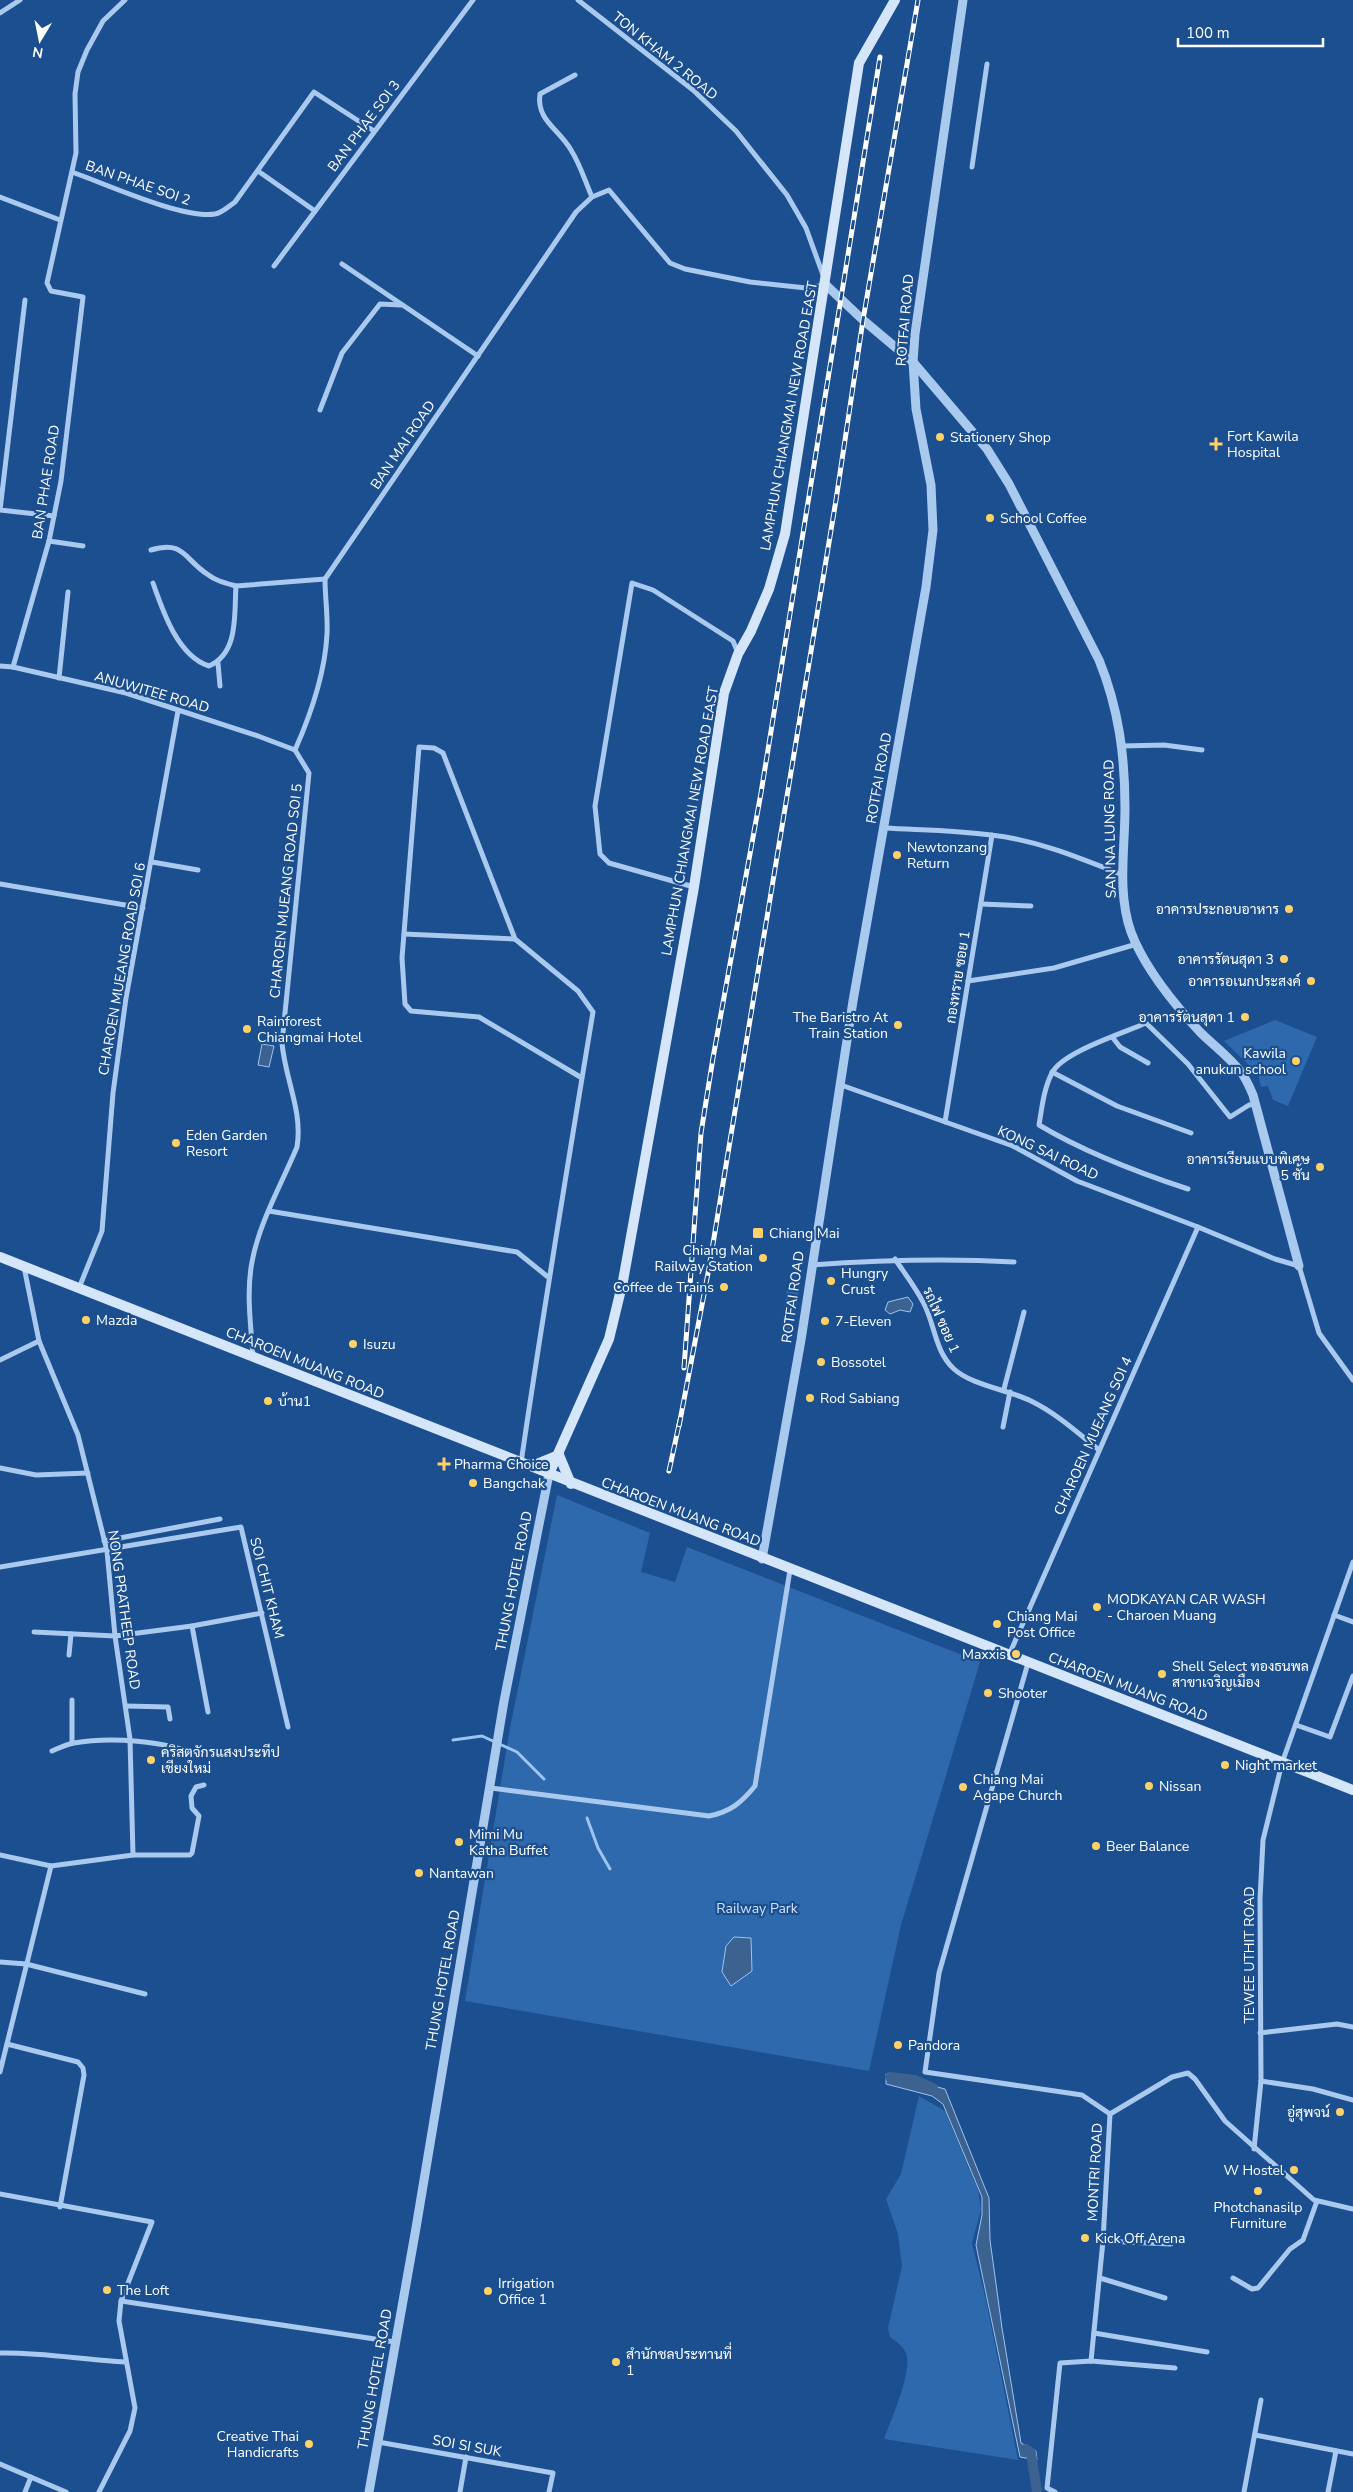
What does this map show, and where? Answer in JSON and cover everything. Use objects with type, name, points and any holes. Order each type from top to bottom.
[{"type":"main road","name":"LAMPHUN CHIANGMAI NEW ROAD EAST","points":[[549,1474],[609,1339],[623,1280],[694,887],[720,713],[728,680],[738,654],[751,631],[769,589],[785,534],[826,285],[859,63],[895,0]]},
{"type":"main road","name":"CHAROEN MUANG ROAD","points":[[0,1257],[571,1484],[1353,1790]]},
{"type":"main road","points":[[523,1464],[537,1464],[558,1455],[571,1484]]},
{"type":"street","points":[[0,197],[60,220],[76,153],[75,94],[78,72],[87,50],[103,21],[125,0]]},
{"type":"street","name":"BAN PHAE SOI 3","points":[[274,266],[473,0]]},
{"type":"street","name":"TON KHAM 2 ROAD","points":[[578,0],[693,90],[757,155],[787,195],[806,228],[826,285]]},
{"type":"street","name":"ROTFAI ROAD","points":[[762,1559],[783,1448],[853,1001],[926,587],[933,530],[931,485],[916,409],[914,362],[920,294],[963,0]]},
{"type":"street","points":[[0,13],[18,1]]},
{"type":"street","points":[[972,167],[987,64]]},
{"type":"street","points":[[575,75],[540,94],[538,103],[543,118],[571,149],[592,196]]},
{"type":"street","name":"BAN PHAE SOI 2","points":[[72,172],[179,210],[200,215],[218,214],[234,202],[314,92],[374,131]]},
{"type":"street","points":[[258,171],[315,211]]},
{"type":"street","name":"BAN MAI ROAD","points":[[325,579],[576,212],[592,196],[608,190],[670,263],[685,269],[750,282],[806,288],[826,285]]},
{"type":"street","name":"BAN PHAE ROAD","points":[[13,667],[48,542],[61,480],[83,297],[51,291],[47,283],[60,220]]},
{"type":"street","points":[[342,264],[478,356]]},
{"type":"street","name":"SAN NA LUNG ROAD","points":[[826,285],[863,320],[914,362],[987,449],[1008,484],[1099,660],[1111,688],[1122,746],[1125,809],[1123,876],[1125,904],[1131,931],[1160,982],[1183,1012],[1242,1074],[1256,1104],[1299,1266],[1319,1333],[1353,1380]]},
{"type":"street","points":[[25,300],[0,510],[54,516]]},
{"type":"street","points":[[320,410],[340,358],[349,342],[380,304],[401,305]]},
{"type":"street","points":[[48,542],[83,546]]},
{"type":"street","points":[[151,550],[165,546],[182,551],[205,573],[220,582],[236,586],[325,579],[327,633],[323,665],[312,706],[295,750]]},
{"type":"street","points":[[152,583],[169,626],[197,662],[210,666],[218,662],[232,642],[236,586]]},
{"type":"street","points":[[694,887],[609,863],[600,854],[595,806],[632,583],[653,590],[733,641],[738,654]]},
{"type":"street","points":[[59,678],[68,592]]},
{"type":"street","points":[[218,662],[220,686]]},
{"type":"street","name":"ANUWITEE ROAD","points":[[0,666],[13,667],[126,693],[295,750]]},
{"type":"street","name":"CHAROEN MUEANG ROAD SOI 6","points":[[79,1289],[102,1231],[112,1093],[129,977],[152,862],[178,711]]},
{"type":"street","points":[[1122,746],[1164,745],[1202,750]]},
{"type":"street","points":[[523,1464],[548,1277],[582,1078],[593,1012],[589,1003],[578,991],[514,939],[443,753],[434,748],[419,748],[402,958],[405,1004],[411,1011],[479,1017],[582,1078]]},
{"type":"street","name":"CHAROEN MUEANG ROAD SOI 5","points":[[253,1357],[250,1278],[255,1246],[297,1147],[299,1133],[297,1108],[282,1043],[309,773],[295,750]]},
{"type":"street","points":[[885,828],[992,835],[1028,842],[1071,854],[1123,876]]},
{"type":"street","name":"กองทราย ซอย 1","points":[[945,1122],[992,835]]},
{"type":"street","points":[[152,862],[198,870]]},
{"type":"street","points":[[0,884],[143,908]]},
{"type":"street","points":[[981,904],[1031,906]]},
{"type":"street","points":[[404,934],[514,939]]},
{"type":"street","points":[[968,981],[1054,968],[1137,944]]},
{"type":"street","points":[[1188,1189],[1108,1160],[1039,1125],[1043,1099],[1052,1072],[1069,1056],[1146,1023],[1188,1064],[1230,1117],[1249,1105],[1256,1104]]},
{"type":"street","points":[[1113,1038],[1120,1047],[1148,1063]]},
{"type":"street","points":[[1052,1072],[1117,1106],[1191,1132]]},
{"type":"street","name":"KONG SAI ROAD","points":[[841,1084],[1013,1146],[1076,1181],[1198,1227],[1275,1260],[1299,1266]]},
{"type":"street","points":[[269,1211],[516,1252],[548,1277]]},
{"type":"street","name":"CHAROEN MUEANG SOI 4","points":[[1008,1655],[1198,1227]]},
{"type":"street","points":[[811,1265],[895,1259],[960,1259],[1014,1262]]},
{"type":"street","name":"รถไฟ ซอย 1","points":[[895,1259],[923,1302],[945,1360],[955,1370],[969,1378],[1004,1389],[1054,1414],[1099,1450]]},
{"type":"street","name":"NONG PRATHEEP ROAD","points":[[24,1267],[39,1341],[78,1435],[106,1551],[115,1636],[130,1739],[133,1855]]},
{"type":"street","points":[[1004,1389],[1024,1312]]},
{"type":"street","points":[[0,1360],[39,1341]]},
{"type":"street","points":[[1003,1427],[1010,1392]]},
{"type":"street","points":[[0,1468],[36,1475],[88,1473]]},
{"type":"street","name":"THUNG HOTEL ROAD","points":[[369,2492],[496,1753],[549,1474]]},
{"type":"street","points":[[104,1541],[220,1519]]},
{"type":"street","name":"SOI CHIT KHAM","points":[[106,1551],[241,1528],[288,1728]]},
{"type":"street","points":[[0,1567],[106,1551]]},
{"type":"street","name":"TEWEE UTHIT ROAD","points":[[1254,2150],[1261,2080],[1260,1899],[1263,1840],[1282,1762],[1353,1562]]},
{"type":"street","points":[[491,1788],[709,1816],[724,1813],[741,1803],[755,1786],[790,1570]]},
{"type":"street","points":[[34,1632],[115,1636],[192,1626],[262,1613]]},
{"type":"street","points":[[1334,1615],[1353,1622]]},
{"type":"street","points":[[192,1626],[208,1712]]},
{"type":"street","points":[[69,1655],[71,1634]]},
{"type":"street","points":[[1028,1663],[938,1973],[925,2072],[1082,2095],[1110,2114]]},
{"type":"street","points":[[1296,1724],[1330,1737],[1353,1676]]},
{"type":"street","points":[[72,1700],[72,1743]]},
{"type":"street","points":[[126,1706],[168,1707],[170,1719]]},
{"type":"street","points":[[52,1751],[72,1743],[130,1739],[188,1751],[198,1756]]},
{"type":"street","points":[[0,1855],[51,1866],[133,1855],[191,1854],[199,1816],[192,1808],[191,1796],[196,1787],[204,1785]]},
{"type":"street","points":[[0,2072],[51,1866]]},
{"type":"street","points":[[0,1962],[26,1964],[144,1994]]},
{"type":"street","points":[[1260,2033],[1337,2024],[1353,2026]]},
{"type":"street","points":[[7,2044],[78,2062],[83,2068],[84,2075],[60,2206]]},
{"type":"street","name":"MONTRI ROAD","points":[[1091,2361],[1103,2241],[1110,2114],[1172,2077],[1188,2072],[1224,2121],[1254,2150],[1317,2201],[1353,2209]]},
{"type":"street","points":[[1261,2080],[1313,2089],[1353,2100]]},
{"type":"street","points":[[0,2194],[152,2222],[121,2300],[119,2321],[134,2408],[130,2431],[99,2492]]},
{"type":"street","points":[[1233,2278],[1252,2289],[1258,2288],[1290,2249],[1303,2240],[1317,2201]]},
{"type":"street","points":[[1103,2241],[1171,2244]]},
{"type":"street","points":[[1100,2278],[1165,2298]]},
{"type":"street","points":[[121,2300],[395,2342]]},
{"type":"street","points":[[1094,2334],[1207,2352]]},
{"type":"street","points":[[0,2353],[28,2352],[73,2359],[126,2362]]},
{"type":"street","points":[[1056,2492],[1047,2488],[1060,2362],[1091,2361],[1175,2368]]},
{"type":"street","points":[[1244,2492],[1261,2400]]},
{"type":"street","points":[[1255,2435],[1353,2454]]},
{"type":"street","name":"SOI SI SUK","points":[[377,2442],[552,2473],[549,2492]]},
{"type":"street","points":[[1328,2492],[1336,2451]]},
{"type":"street","points":[[460,2492],[466,2457]]},
{"type":"street","points":[[0,2464],[66,2492]]},
{"type":"street","points":[[25,2492],[31,2477]]},
{"type":"green space","points":[[1275,1020],[1317,1037],[1288,1106],[1273,1100],[1268,1086],[1261,1087],[1258,1074],[1224,1041]]},
{"type":"green space","points":[[788,1283],[800,1285],[790,1331],[783,1330],[781,1327]]},
{"type":"green space","name":"Railway Park","points":[[557,1495],[650,1533],[641,1572],[675,1582],[687,1547],[980,1662],[901,1925],[869,2071],[465,2001],[510,1728]]},
{"type":"green space","points":[[919,2096],[945,2111],[978,2190],[981,2209],[972,2243],[986,2300],[1018,2460],[884,2439],[906,2376],[907,2365],[907,2357],[904,2350],[890,2337],[888,2328],[902,2266],[898,2234],[886,2199],[901,2174]]},
{"type":"shaded area","points":[[262,1044],[274,1046],[269,1067],[258,1065]]},
{"type":"shaded area","points":[[908,1297],[913,1304],[910,1312],[900,1310],[890,1314],[885,1310],[888,1302]]},
{"type":"shaded area","points":[[734,1937],[751,1938],[752,1971],[731,1986],[722,1972],[726,1946]]},
{"type":"shaded area","points":[[886,2074],[945,2089],[989,2198],[990,2240],[1021,2443],[1036,2451],[1037,2460],[1020,2457],[976,2245],[982,2215],[982,2197],[943,2104],[932,2096],[886,2084]]},
{"type":"waterway","points":[[453,1740],[482,1736],[517,1752],[544,1779]]},
{"type":"waterway","points":[[587,1818],[598,1848],[610,1869]]},
{"type":"waterway","points":[[890,2077],[915,2080],[933,2088]]},
{"type":"waterway","points":[[1026,2449],[1031,2453],[1037,2492]]},
{"type":"railway","points":[[679,1426],[709,1268],[836,500],[863,320],[918,0]]},
{"type":"railway","points":[[684,1368],[701,1133],[761,793],[880,57]]},
{"type":"railway","points":[[669,1471],[680,1420]]},
{"type":"place","name":"Stationery Shop","points":[[940,437]]},
{"type":"place","name":"Fort Kawila Hospital","points":[[1216,444]]},
{"type":"place","name":"School Coffee","points":[[990,518]]},
{"type":"place","name":"Newtonzang Return","points":[[897,855]]},
{"type":"place","name":"อาคารประกอบอาหาร","points":[[1289,909]]},
{"type":"place","name":"อาคารรัตนสุดา 3","points":[[1284,959]]},
{"type":"place","name":"อาคารอเนกประสงค์","points":[[1311,981]]},
{"type":"place","name":"อาคารรัตนสุดา 1","points":[[1245,1017]]},
{"type":"place","name":"The Baristro At Train Station","points":[[898,1025]]},
{"type":"place","name":"Rainforest Chiangmai Hotel","points":[[247,1029]]},
{"type":"place","name":"Kawila anukun school","points":[[1296,1061]]},
{"type":"place","name":"Eden Garden Resort","points":[[176,1143]]},
{"type":"place","name":"อาคารเรียนแบบพิเศษ 5 ชั้น","points":[[1320,1167]]},
{"type":"place","name":"Chiang Mai","points":[[758,1233]]},
{"type":"place","name":"Chiang Mai Railway Station","points":[[763,1258]]},
{"type":"place","name":"Hungry Crust","points":[[831,1281]]},
{"type":"place","name":"Coffee de Trains","points":[[724,1287]]},
{"type":"place","name":"Mazda","points":[[86,1320]]},
{"type":"place","name":"7-Eleven","points":[[825,1321]]},
{"type":"place","name":"Isuzu","points":[[353,1344]]},
{"type":"place","name":"Bossotel","points":[[821,1362]]},
{"type":"place","name":"Rod Sabiang","points":[[810,1398]]},
{"type":"place","name":"บ้าน1","points":[[268,1401]]},
{"type":"place","name":"Pharma Choice","points":[[444,1464]]},
{"type":"place","name":"Bangchak","points":[[473,1483]]},
{"type":"place","name":"MODKAYAN CAR WASH - Charoen Muang","points":[[1097,1607]]},
{"type":"place","name":"Chiang Mai Post Office","points":[[997,1624]]},
{"type":"place","name":"Maxxis","points":[[1016,1654]]},
{"type":"place","name":"Shell Select ทองธนพล สาขาเจริญเมือง","points":[[1162,1674]]},
{"type":"place","name":"Shooter","points":[[988,1693]]},
{"type":"place","name":"คริสตจักรแสงประทีป เชียงใหม่","points":[[151,1760]]},
{"type":"place","name":"Night market","points":[[1225,1765]]},
{"type":"place","name":"Nissan","points":[[1149,1786]]},
{"type":"place","name":"Chiang Mai Agape Church","points":[[963,1787]]},
{"type":"place","name":"Mimi Mu Katha Buffet","points":[[459,1842]]},
{"type":"place","name":"Beer Balance","points":[[1096,1846]]},
{"type":"place","name":"Nantawan","points":[[419,1873]]},
{"type":"place","name":"Pandora","points":[[898,2045]]},
{"type":"place","name":"อู่สุพจน์","points":[[1340,2112]]},
{"type":"place","name":"W Hostel","points":[[1294,2170]]},
{"type":"place","name":"Photchanasilp Furniture","points":[[1258,2191]]},
{"type":"place","name":"Kick Off Arena","points":[[1085,2238]]},
{"type":"place","name":"The Loft","points":[[107,2290]]},
{"type":"place","name":"Irrigation Office 1","points":[[488,2291]]},
{"type":"place","name":"สำนักชลประทานที่ 1","points":[[616,2362]]},
{"type":"place","name":"Creative Thai Handicrafts","points":[[309,2444]]}]
